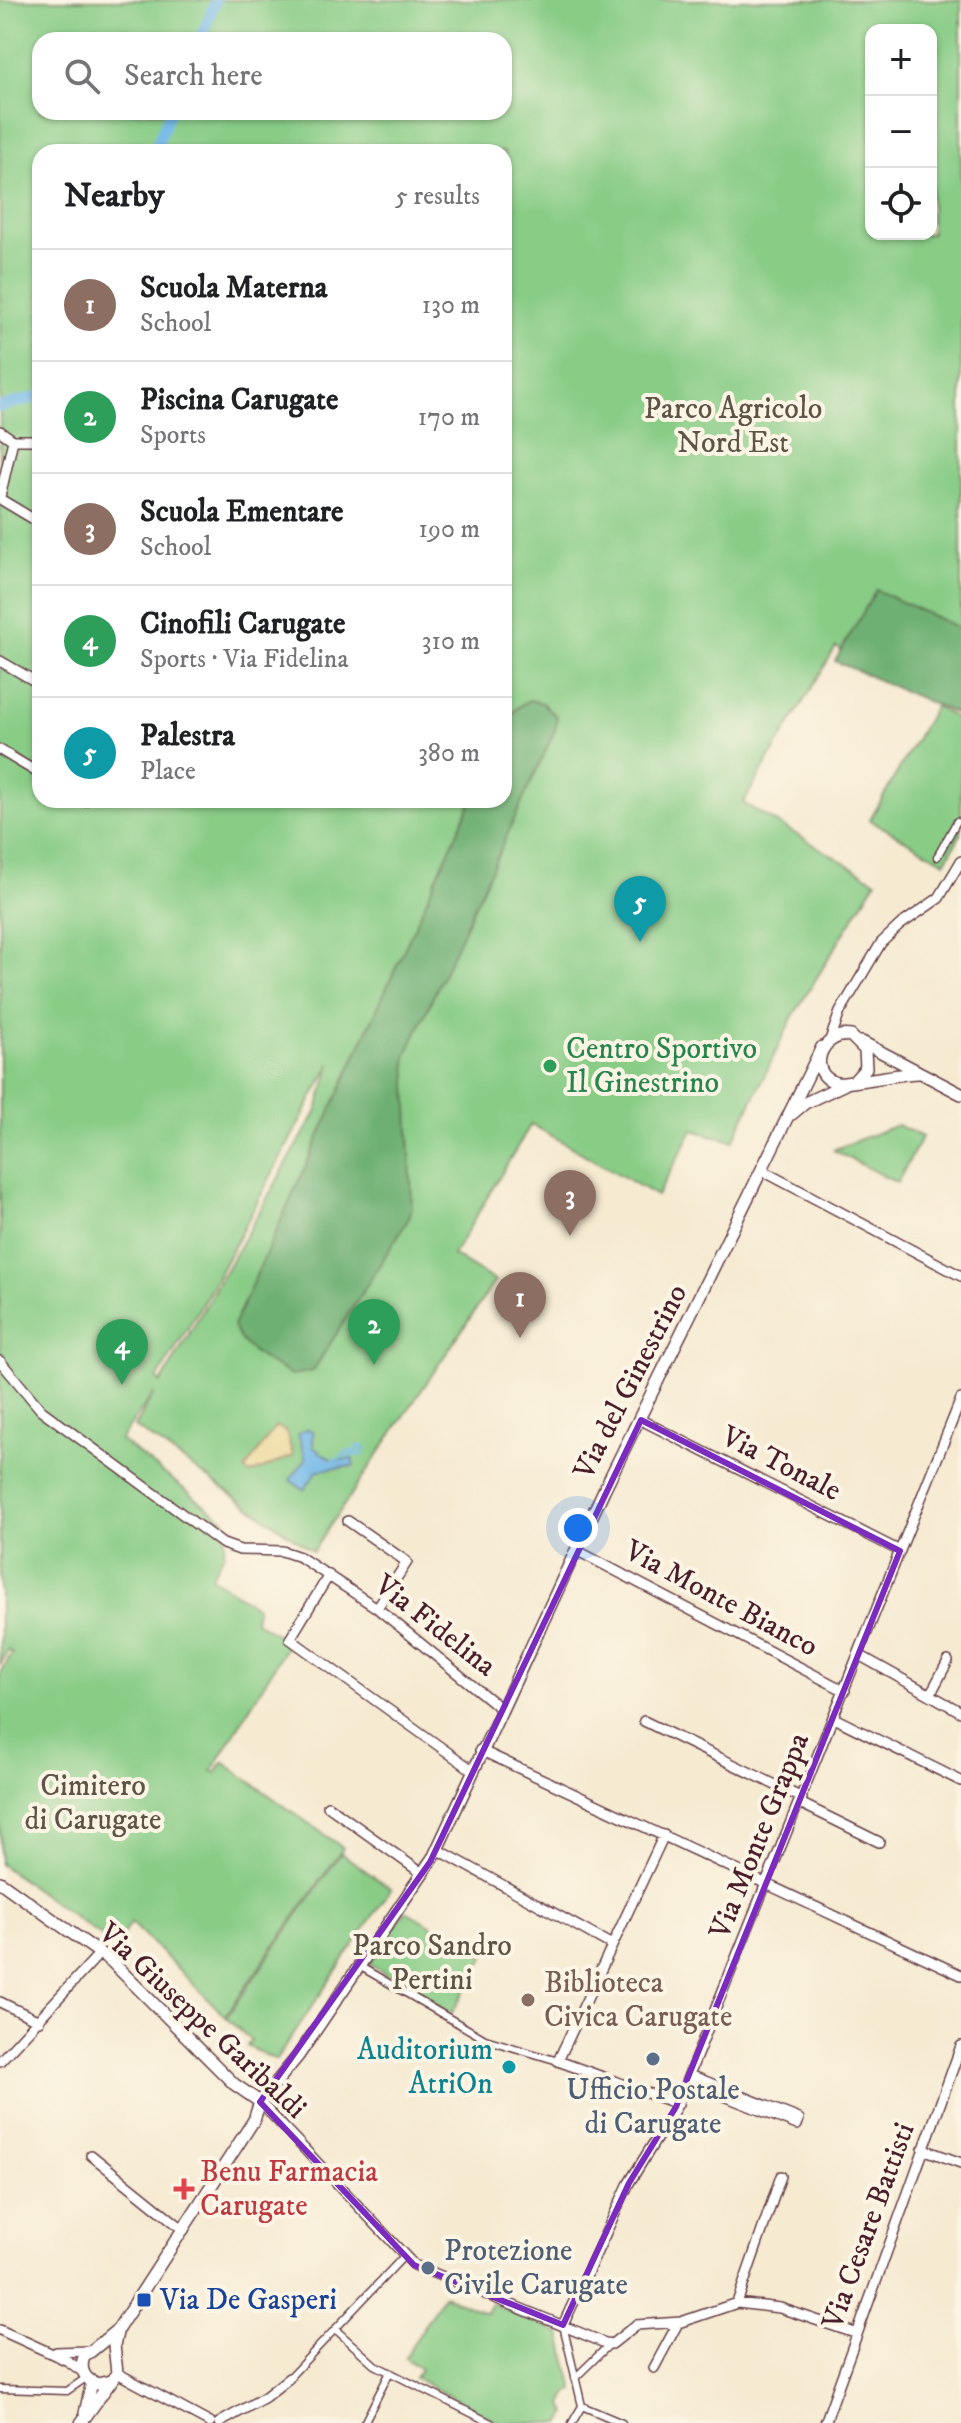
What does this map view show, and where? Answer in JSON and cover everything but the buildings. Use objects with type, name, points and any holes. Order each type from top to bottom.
[{"type":"street","points":[[0,431],[13,440],[32,440]]},
{"type":"street","points":[[13,440],[0,498],[32,518]]},
{"type":"street","points":[[0,661],[32,679]]},
{"type":"street","points":[[0,750],[32,769]]},
{"type":"street","points":[[937,857],[957,821]]},
{"type":"street","name":"Via del Ginestrino","points":[[500,1708],[761,1170],[832,1037],[848,997],[881,943],[939,898],[961,861]]},
{"type":"street","points":[[855,1038],[864,1047],[867,1061],[863,1073],[849,1082],[832,1081],[822,1071],[832,1037],[855,1038],[961,1094]]},
{"type":"street","name":"Via del Ginestrino","points":[[786,1121],[805,1103],[849,1082],[919,1073]]},
{"type":"street","points":[[761,1170],[961,1276]]},
{"type":"street","name":"Via Fidelina","points":[[0,1361],[41,1410],[223,1544],[240,1550],[286,1552],[329,1575],[377,1608],[500,1708],[423,1874],[298,2056],[260,2102],[254,2120],[118,2329]]},
{"type":"street","name":"Via Monte Grappa","points":[[563,2325],[629,2183],[678,2104],[961,1399]]},
{"type":"street","name":"Via Tonale","points":[[641,1420],[900,1551]]},
{"type":"street","points":[[348,1521],[407,1562],[377,1608]]},
{"type":"street","name":"Via Monte Bianco","points":[[576,1550],[845,1691]]},
{"type":"street","points":[[329,1575],[290,1639],[471,1769]]},
{"type":"street","points":[[859,1655],[961,1712]]},
{"type":"street","points":[[930,1695],[948,1661]]},
{"type":"street","points":[[834,1718],[961,1781]]},
{"type":"street","points":[[644,1721],[879,1842]]},
{"type":"street","points":[[480,1750],[961,1975]]},
{"type":"street","points":[[328,1806],[423,1874]]},
{"type":"street","points":[[558,2061],[664,1835]]},
{"type":"street","points":[[437,1849],[612,1945]]},
{"type":"street","name":"Via Giuseppe Garibaldi","points":[[0,1882],[100,1953],[234,2084],[260,2102],[404,2256],[425,2272],[610,2344]]},
{"type":"street","points":[[0,2061],[100,1953]]},
{"type":"street","points":[[361,1967],[485,2039],[558,2061],[678,2104]]},
{"type":"street","points":[[0,2002],[39,2021]]},
{"type":"street","name":"Via Cesare Battisti","points":[[825,2423],[960,2049]]},
{"type":"street","points":[[688,2078],[799,2119],[797,2125],[688,2078]]},
{"type":"street","points":[[923,2149],[961,2163]]},
{"type":"street","points":[[91,2155],[184,2230]]},
{"type":"street","points":[[737,2303],[781,2176]]},
{"type":"street","points":[[219,2423],[265,2397],[289,2378],[404,2256]]},
{"type":"street","points":[[575,2378],[610,2344],[636,2325],[678,2323],[737,2303],[780,2308],[855,2333]]},
{"type":"street","points":[[654,2368],[678,2323]]},
{"type":"street","points":[[563,2325],[582,2406],[572,2423]]},
{"type":"street","points":[[81,2423],[87,2378],[82,2363],[92,2350],[118,2329]]},
{"type":"street","points":[[81,2423],[114,2377],[118,2329]]},
{"type":"street","points":[[335,2329],[364,2357],[487,2422]]},
{"type":"street","points":[[0,2330],[48,2352],[87,2378]]},
{"type":"street","points":[[48,2352],[92,2350],[114,2354]]},
{"type":"street","points":[[364,2423],[390,2372]]},
{"type":"street","points":[[0,2389],[67,2391],[87,2378],[114,2377],[210,2423]]},
{"type":"street","points":[[582,2406],[622,2423]]},
{"type":"highlighted area","points":[[641,1420],[900,1551],[676,2107],[629,2183],[563,2325],[414,2265],[260,2102],[430,1862]]},
{"type":"green space","name":"Parco Agricolo Nord Est","points":[[0,0],[961,0],[961,712],[836,647],[743,803],[876,881],[792,1018],[733,1141],[693,1130],[657,1196],[531,1124],[453,1255],[495,1281],[313,1551],[135,1427],[154,1393],[120,1440],[226,1521],[224,1553],[211,1577],[257,1607],[255,1621],[289,1642],[212,1771],[216,1773],[223,1762],[343,1848],[225,2016],[131,1922],[115,1946],[0,1864],[0,1673],[12,1653],[8,1650],[0,1665]],"holes":[[[331,1063],[317,1111],[161,1383],[157,1379],[211,1289]]]},
{"type":"green space","points":[[876,590],[961,629],[961,716],[835,661]]},
{"type":"green space","points":[[530,700],[542,703],[557,717],[555,730],[406,1056],[412,1207],[409,1218],[313,1371],[291,1375],[249,1349],[233,1326],[468,808],[512,808],[512,714]]},
{"type":"green space","points":[[935,706],[961,721],[961,834],[945,862],[870,820]]},
{"type":"green space","points":[[897,1125],[922,1137],[897,1183],[833,1150]]},
{"type":"green space","points":[[341,1853],[391,1889],[276,2060],[247,2046],[251,2040],[226,2018]]},
{"type":"green space","name":"Parco Sandro Pertini","points":[[406,1911],[485,1956],[452,2013],[369,1964]]},
{"type":"green space","points":[[443,2295],[486,2313],[491,2303],[561,2334],[574,2391],[568,2393],[563,2405],[567,2414],[562,2423],[500,2423],[415,2378],[421,2369],[405,2358]]},
{"type":"sand","points":[[276,1426],[286,1432],[293,1456],[250,1474],[245,1470]]},
{"type":"water","points":[[307,1429],[313,1431],[313,1447],[334,1461],[353,1459],[354,1466],[318,1470],[304,1490],[290,1480],[306,1459],[298,1434]]},
{"type":"waterway","points":[[203,32],[216,0]]},
{"type":"waterway","points":[[157,144],[167,120]]},
{"type":"waterway","points":[[0,407],[32,398]]},
{"type":"waterway","points":[[331,1461],[340,1459],[348,1451],[353,1453],[355,1453],[358,1455],[362,1455],[365,1448],[358,1446],[354,1455],[347,1457]]},
{"type":"place","name":"Palestra","points":[[640,942]]},
{"type":"place","name":"Centro Sportivo Il Ginestrino","points":[[550,1066]]},
{"type":"place","name":"Scuola Ementare","points":[[570,1236]]},
{"type":"place","name":"Scuola Materna","points":[[520,1338]]},
{"type":"place","name":"Piscina Carugate","points":[[374,1365]]},
{"type":"place","name":"Cinofili Carugate","points":[[122,1385]]},
{"type":"place","name":"Biblioteca Civica Carugate","points":[[528,2000]]},
{"type":"place","name":"Ufficio Postale di Carugate","points":[[653,2059]]},
{"type":"place","name":"Auditorium AtriOn","points":[[509,2067]]},
{"type":"place","name":"Benu Farmacia Carugate","points":[[184,2189]]},
{"type":"place","name":"Protezione Civile Carugate","points":[[428,2268]]},
{"type":"place","name":"Via De Gasperi","points":[[144,2300]]},
{"type":"park label","name":"Cimitero di Carugate","points":[[93,1803]]}]
